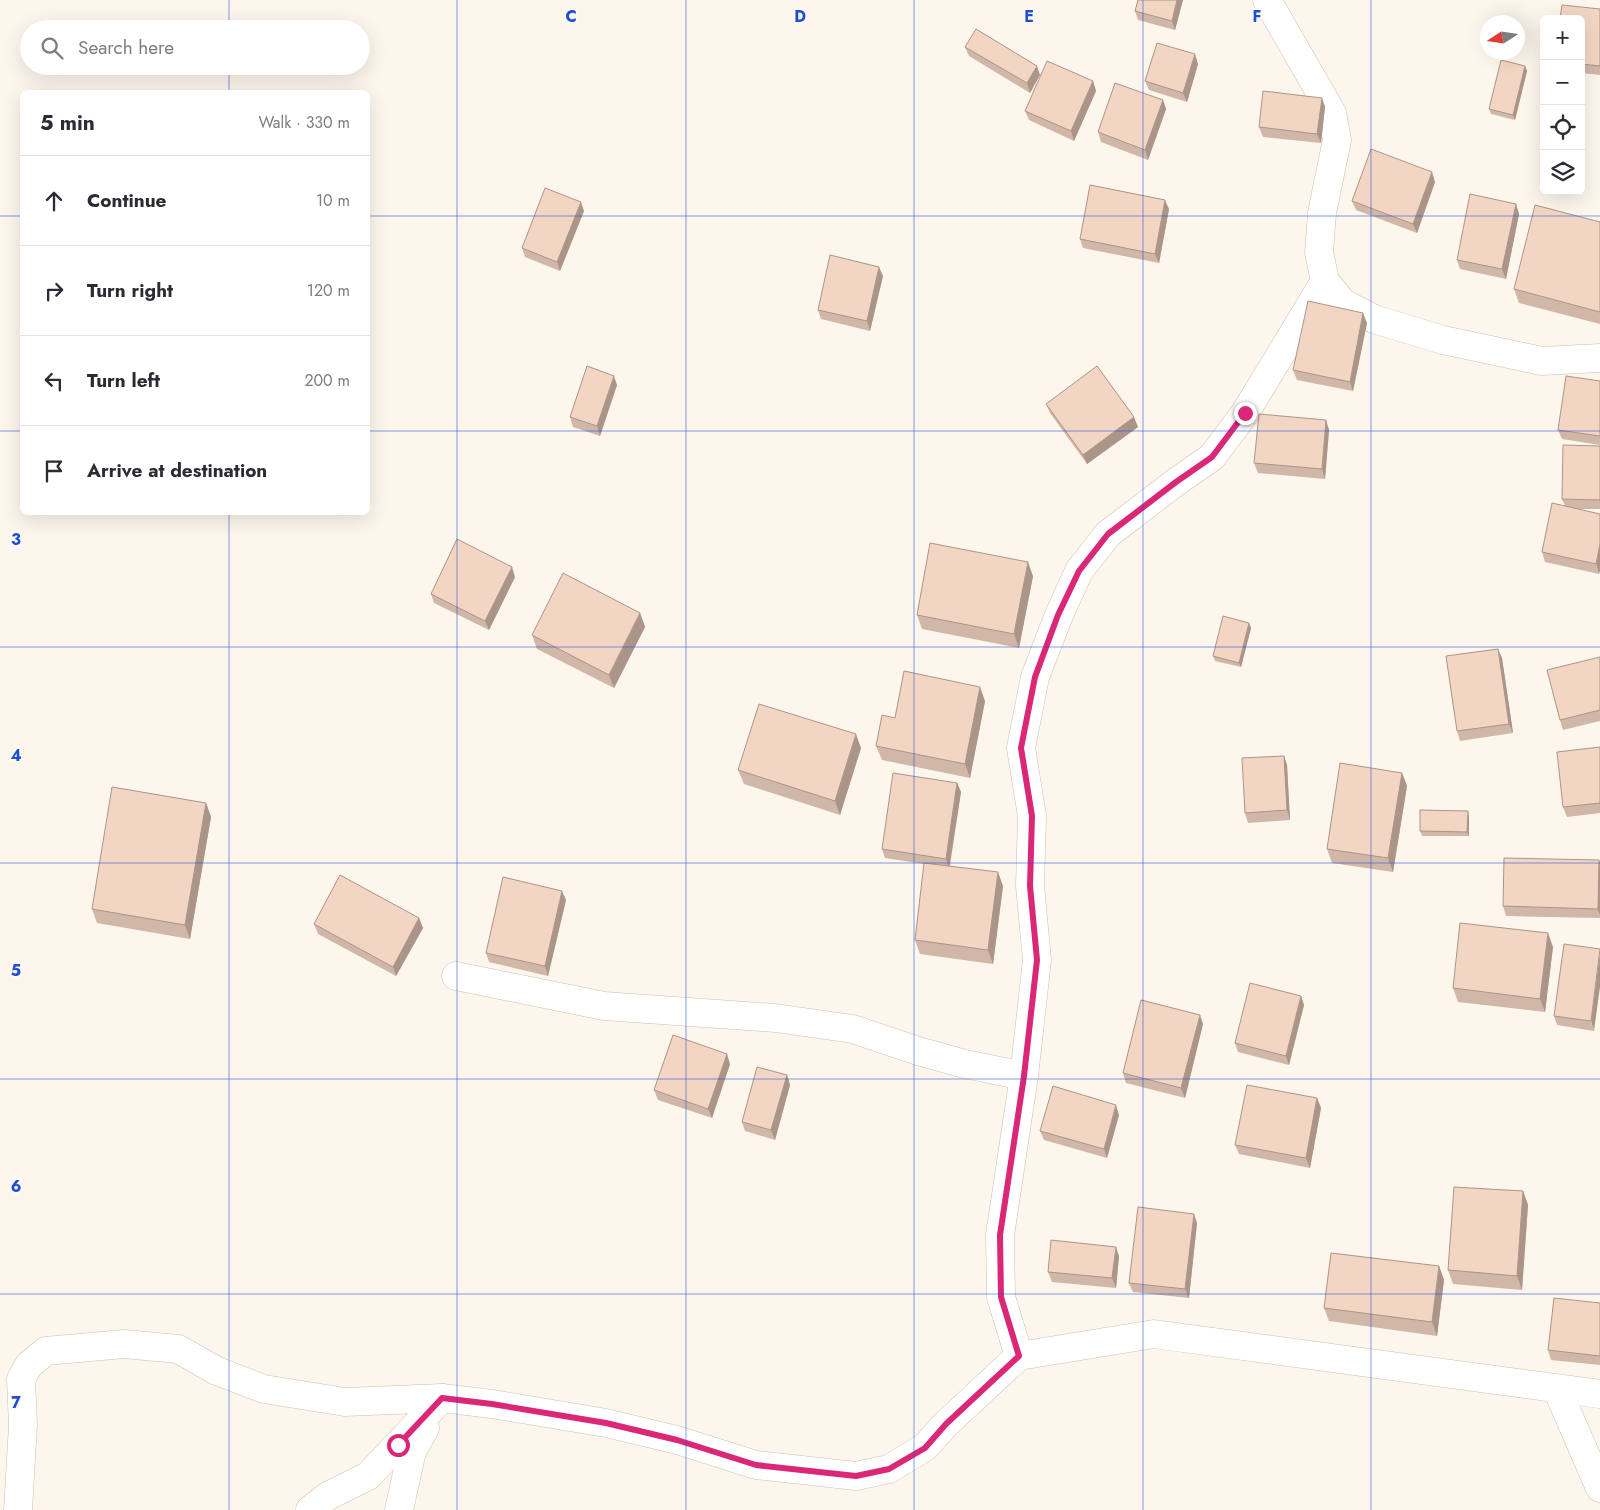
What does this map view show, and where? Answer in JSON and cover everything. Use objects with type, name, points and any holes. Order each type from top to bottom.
[{"type":"street","points":[[1267,0],[1332,113],[1337,140],[1322,214],[1319,252],[1325,281],[1343,303],[1374,319],[1443,340],[1542,361],[1600,358]]},
{"type":"street","points":[[1019,1356],[1001,1297],[1000,1235],[1024,1076],[1037,960],[1030,886],[1032,816],[1021,748],[1035,677],[1058,615],[1079,571],[1108,534],[1212,457],[1245,413],[1325,281]]},
{"type":"street","points":[[456,976],[604,1006],[775,1018],[853,1029],[918,1051],[965,1064],[1024,1076]]},
{"type":"street","points":[[18,1510],[23,1425],[21,1379],[29,1365],[46,1351],[124,1344],[178,1350],[217,1372],[264,1389],[345,1402],[442,1398],[492,1404],[606,1423],[677,1440],[756,1465],[856,1476],[889,1469],[925,1448],[946,1424],[1019,1356],[1154,1334],[1600,1394]]},
{"type":"street","points":[[1557,1389],[1600,1488]]},
{"type":"street","points":[[310,1510],[328,1496],[368,1476],[442,1398]]},
{"type":"street","points":[[399,1510],[412,1451],[442,1398]]},
{"type":"building","points":[[1138,0],[1177,0],[1172,21],[1135,11]]},
{"type":"building","points":[[1562,5],[1600,9],[1600,66],[1585,64],[1585,15],[1561,15]]},
{"type":"building","points":[[976,29],[1037,66],[1027,83],[965,47]]},
{"type":"building","points":[[1157,43],[1195,54],[1183,93],[1145,81]]},
{"type":"building","points":[[1501,60],[1525,66],[1513,115],[1489,109]]},
{"type":"building","points":[[1047,61],[1093,81],[1071,131],[1025,111]]},
{"type":"building","points":[[1115,83],[1163,100],[1145,150],[1098,132]]},
{"type":"building","points":[[1263,91],[1322,98],[1317,134],[1259,127]]},
{"type":"building","points":[[1371,149],[1432,172],[1413,224],[1352,201]]},
{"type":"building","points":[[1090,185],[1165,200],[1155,254],[1080,239]]},
{"type":"building","points":[[545,188],[581,202],[557,262],[522,248]]},
{"type":"building","points":[[1470,194],[1516,204],[1502,269],[1457,260]]},
{"type":"building","points":[[1535,205],[1600,222],[1600,312],[1514,289]]},
{"type":"building","points":[[830,255],[879,267],[867,321],[818,310]]},
{"type":"building","points":[[1308,301],[1363,313],[1350,382],[1293,370]]},
{"type":"building","points":[[587,366],[614,376],[597,426],[570,417]]},
{"type":"building","points":[[1097,366],[1134,417],[1083,455],[1046,404]]},
{"type":"building","points":[[1566,376],[1600,381],[1600,436],[1558,430]]},
{"type":"building","points":[[1259,414],[1326,420],[1322,469],[1254,463]]},
{"type":"building","points":[[1563,445],[1600,446],[1600,500],[1562,499]]},
{"type":"building","points":[[1552,503],[1600,514],[1600,544],[1596,564],[1542,552]]},
{"type":"building","points":[[457,539],[512,567],[485,621],[431,594]]},
{"type":"building","points":[[930,543],[1028,562],[1014,634],[917,615]]},
{"type":"building","points":[[563,573],[640,613],[609,675],[532,635]]},
{"type":"building","points":[[1223,616],[1249,623],[1239,663],[1213,656]]},
{"type":"building","points":[[1498,649],[1509,724],[1457,731],[1446,656]]},
{"type":"building","points":[[1600,657],[1600,710],[1560,720],[1547,670]]},
{"type":"building","points":[[904,671],[980,687],[965,764],[876,746],[882,715],[895,718]]},
{"type":"building","points":[[759,704],[856,734],[835,801],[738,770]]},
{"type":"building","points":[[1600,747],[1600,803],[1563,807],[1557,752]]},
{"type":"building","points":[[1284,756],[1287,810],[1245,813],[1242,758]]},
{"type":"building","points":[[1340,763],[1402,773],[1388,858],[1327,849]]},
{"type":"building","points":[[893,773],[957,783],[946,859],[882,849]]},
{"type":"building","points":[[112,787],[206,803],[185,925],[92,909]]},
{"type":"building","points":[[1420,810],[1468,811],[1467,832],[1420,831]]},
{"type":"building","points":[[1504,858],[1599,860],[1598,909],[1503,906]]},
{"type":"building","points":[[924,863],[998,872],[988,950],[915,940]]},
{"type":"building","points":[[340,875],[419,918],[393,967],[314,924]]},
{"type":"building","points":[[503,877],[562,891],[545,966],[486,953]]},
{"type":"building","points":[[1460,923],[1548,933],[1540,999],[1453,988]]},
{"type":"building","points":[[1564,944],[1600,949],[1591,1021],[1554,1016]]},
{"type":"building","points":[[1250,983],[1301,996],[1286,1056],[1235,1043]]},
{"type":"building","points":[[1141,1000],[1200,1015],[1181,1088],[1123,1073]]},
{"type":"building","points":[[673,1035],[727,1054],[708,1109],[654,1090]]},
{"type":"building","points":[[757,1067],[787,1075],[771,1130],[742,1122]]},
{"type":"building","points":[[1247,1085],[1317,1098],[1306,1158],[1235,1145]]},
{"type":"building","points":[[1053,1086],[1116,1105],[1104,1149],[1040,1131]]},
{"type":"building","points":[[1454,1187],[1523,1191],[1517,1276],[1448,1270]]},
{"type":"building","points":[[1138,1207],[1194,1214],[1185,1289],[1129,1283]]},
{"type":"building","points":[[1051,1240],[1116,1247],[1112,1278],[1048,1272]]},
{"type":"building","points":[[1331,1253],[1439,1266],[1432,1322],[1324,1308]]},
{"type":"building","points":[[1554,1298],[1600,1303],[1600,1356],[1548,1350]]},
{"type":"route","points":[[398,1445],[442,1398],[492,1404],[606,1423],[677,1440],[756,1465],[856,1476],[889,1469],[925,1448],[946,1424],[1019,1356],[1001,1297],[1000,1235],[1024,1076],[1037,960],[1030,886],[1032,816],[1021,748],[1035,677],[1058,615],[1079,571],[1108,534],[1212,457],[1245,413]]}]
